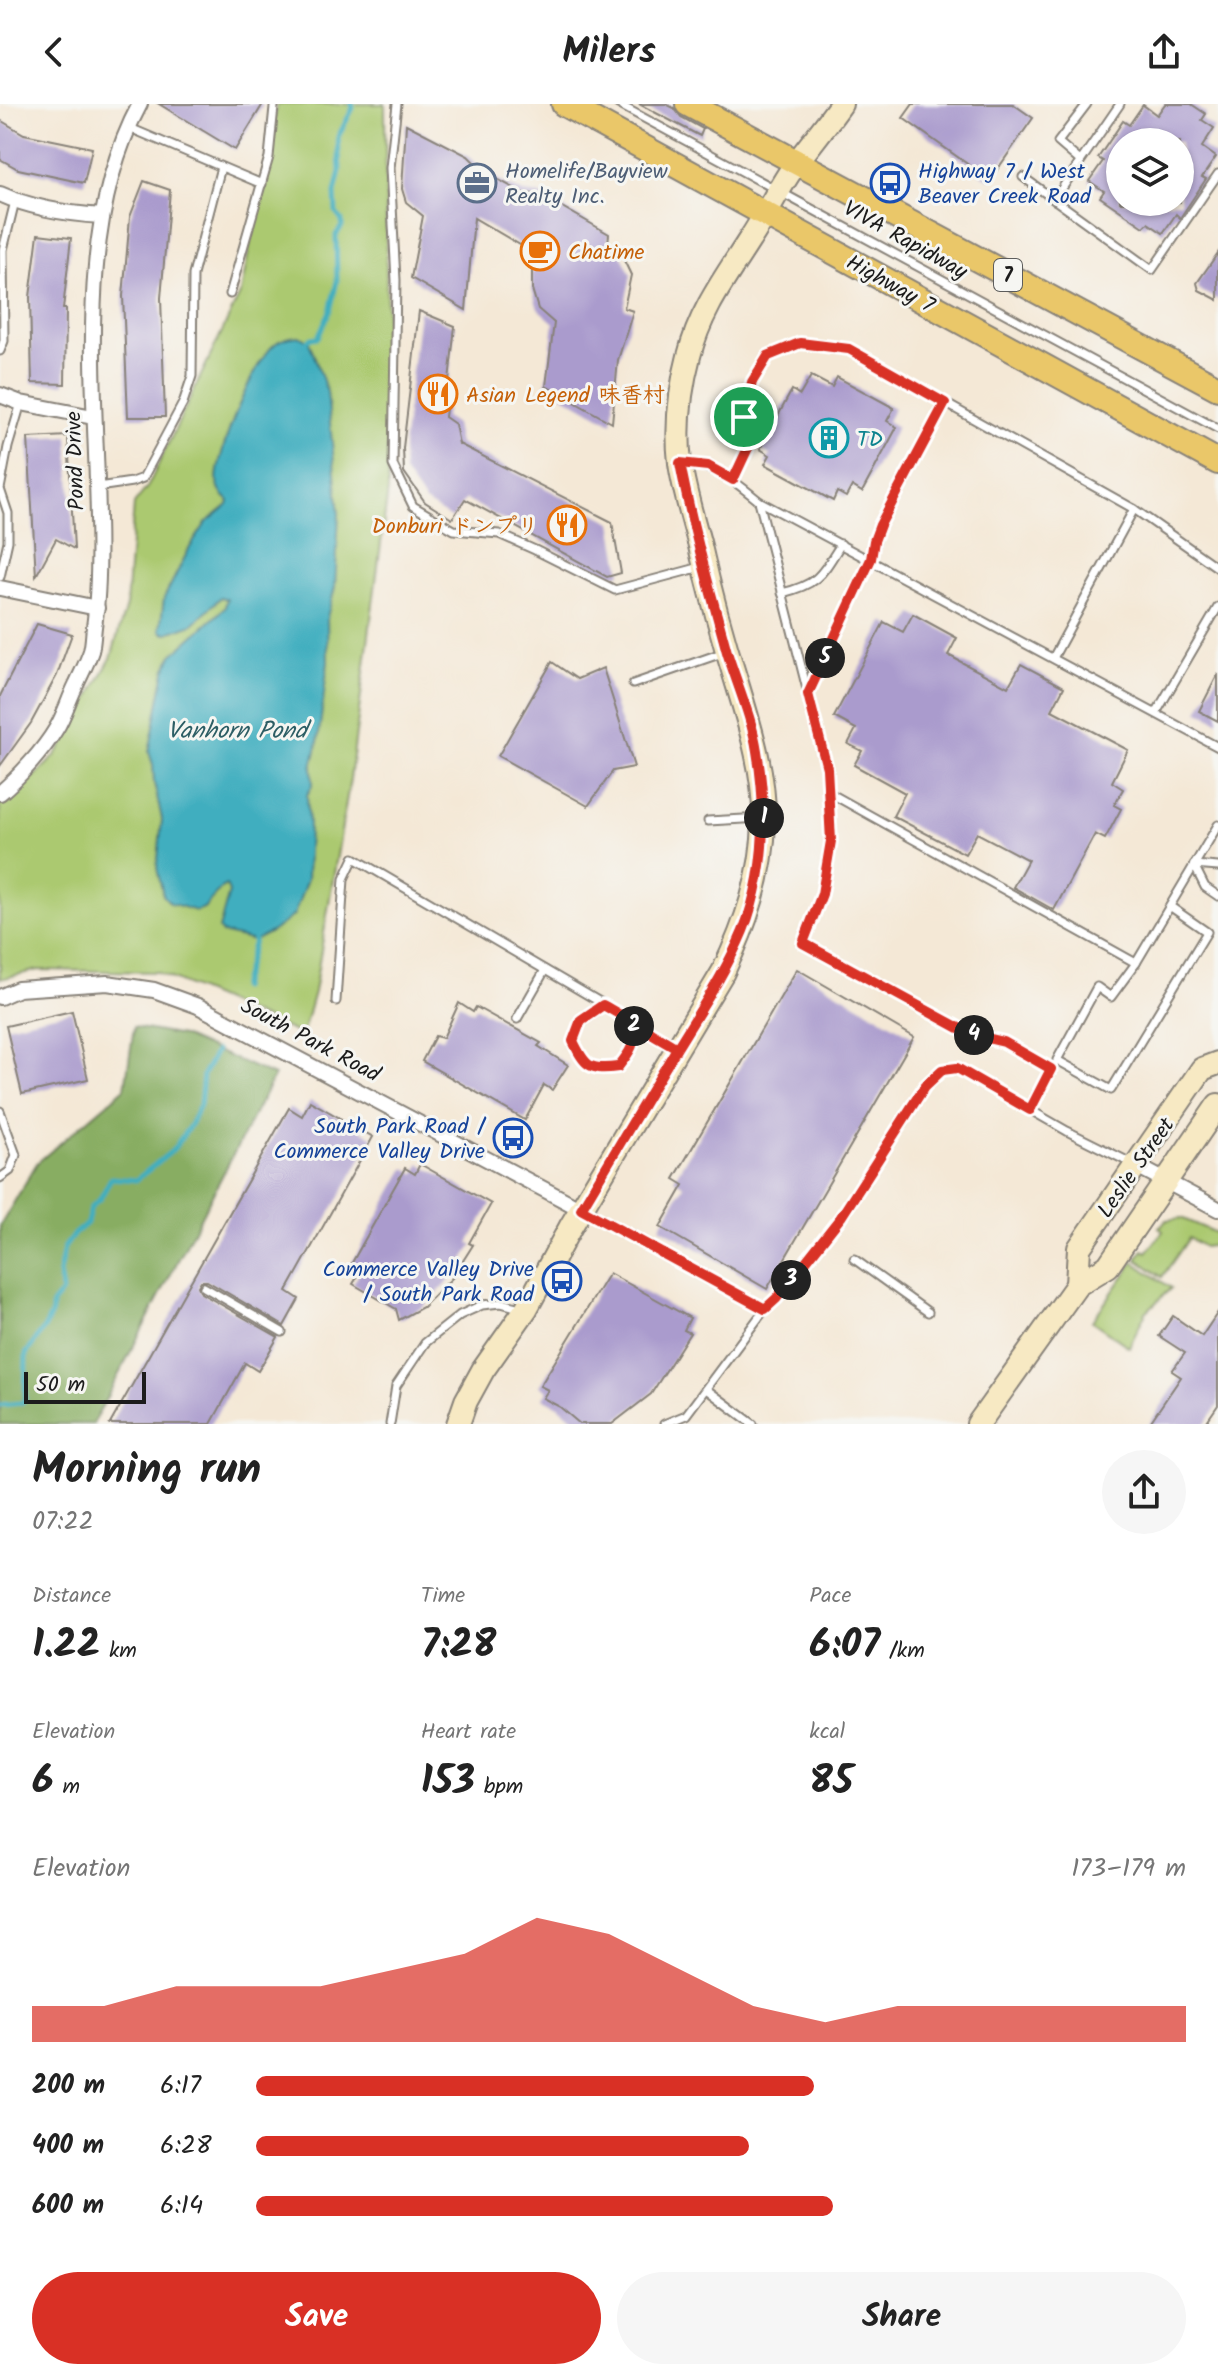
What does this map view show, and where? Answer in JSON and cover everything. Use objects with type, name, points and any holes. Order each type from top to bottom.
[{"type":"main road","name":"Highway 7","points":[[564,104],[1218,462]]},
{"type":"main road","name":"7","points":[[688,104],[1218,388]]},
{"type":"street","name":"Pond Drive","points":[[0,793],[19,777],[56,730],[92,650],[97,608],[98,487],[93,417],[95,291],[102,216],[128,127],[140,104]]},
{"type":"street","points":[[458,1424],[466,1401],[483,1370],[526,1309],[581,1209],[723,972],[743,930],[762,854],[764,818],[757,749],[704,566],[680,463],[678,423],[681,395],[697,327],[722,280],[797,162],[841,104]]},
{"type":"street","points":[[0,194],[15,201],[102,216]]},
{"type":"street","points":[[0,395],[21,403],[93,417]]},
{"type":"street","points":[[0,588],[97,608]]},
{"type":"street","name":"South Park Road","points":[[0,997],[18,989],[107,983],[154,990],[198,1006],[581,1209]]},
{"type":"street","name":"Leslie Street","points":[[1077,1285],[1079,1248],[1202,1069],[1218,1063]]},
{"type":"street","name":"Leslie Street","points":[[978,1424],[1077,1285],[1108,1266],[1218,1105]]},
{"type":"street","points":[[1137,1166],[1218,1209]]},
{"type":"lane","points":[[397,104],[390,168],[396,280],[393,465],[413,506],[454,530],[499,534],[615,590],[704,566]]},
{"type":"lane","name":"VIVA Rapidway","points":[[618,104],[1218,429]]},
{"type":"lane","points":[[1080,161],[1058,142],[1087,104]]},
{"type":"lane","points":[[1054,200],[1120,104]]},
{"type":"lane","points":[[230,294],[269,157],[274,107]]},
{"type":"lane","points":[[128,127],[262,184]]},
{"type":"lane","points":[[98,487],[143,478],[183,403],[192,376],[193,275],[221,167]]},
{"type":"lane","points":[[1023,177],[1152,270],[1218,174]]},
{"type":"lane","points":[[0,351],[4,341],[3,250],[15,201]]},
{"type":"lane","points":[[733,480],[748,448],[744,417],[752,382],[768,356],[800,343],[849,349],[1134,509],[1218,568]]},
{"type":"lane","points":[[0,577],[8,541],[8,513],[0,489],[21,403]]},
{"type":"lane","points":[[808,694],[871,559],[880,525],[945,403]]},
{"type":"lane","points":[[680,463],[708,466],[733,480],[759,501],[1218,747]]},
{"type":"lane","points":[[759,501],[827,768],[831,841],[822,894],[803,943],[970,1034],[1004,1042],[1051,1069]]},
{"type":"lane","points":[[1053,658],[1134,509]]},
{"type":"lane","points":[[782,593],[805,587],[820,575],[841,544]]},
{"type":"lane","points":[[1156,713],[1218,607]]},
{"type":"lane","points":[[633,684],[727,651]]},
{"type":"lane","points":[[828,792],[1136,963]]},
{"type":"lane","points":[[708,821],[764,818]]},
{"type":"lane","points":[[1030,1110],[1097,987],[1111,997],[1171,907],[1218,825]]},
{"type":"lane","points":[[336,1001],[344,879],[354,858],[677,1048]]},
{"type":"lane","points":[[1194,865],[1218,867]]},
{"type":"lane","points":[[1194,865],[1205,887],[1218,896]]},
{"type":"lane","points":[[1057,1060],[1111,1090],[1207,932],[1171,907]]},
{"type":"lane","points":[[517,1019],[545,970]]},
{"type":"lane","points":[[603,1005],[581,1020],[573,1041],[583,1062],[599,1070],[618,1067],[631,1050],[634,1022]]},
{"type":"lane","points":[[664,1424],[686,1415],[765,1309],[841,1217],[925,1086],[942,1070],[957,1068],[1067,1131],[1137,1166]]},
{"type":"lane","points":[[0,1111],[16,1155],[10,1171],[0,1178]]},
{"type":"lane","points":[[581,1209],[765,1309]]},
{"type":"lane","points":[[854,1259],[928,1312]]},
{"type":"lane","points":[[204,1287],[282,1332]]},
{"type":"lane","points":[[390,1424],[396,1386],[425,1343],[460,1315],[482,1305],[501,1303],[526,1309]]},
{"type":"lane","points":[[706,1389],[753,1424]]},
{"type":"lane","points":[[686,1415],[692,1424]]},
{"type":"green space","points":[[277,104],[385,104],[388,490],[350,779],[314,992],[302,1035],[157,972],[38,970],[0,979],[0,805],[27,777],[36,775],[54,757],[111,658],[126,606],[134,504],[148,486],[241,292]]},
{"type":"green space","points":[[134,1027],[182,1036],[274,1076],[93,1424],[0,1424],[0,1226],[37,1163],[125,1088]]},
{"type":"green space","points":[[1181,1218],[1218,1234],[1218,1245],[1204,1247],[1189,1238],[1162,1277],[1137,1259],[1143,1250],[1147,1252],[1163,1231],[1159,1227],[1167,1220]]},
{"type":"green space","points":[[1134,1262],[1171,1288],[1146,1312],[1129,1347],[1092,1321]]},
{"type":"water","name":"Vanhorn Pond","points":[[298,336],[308,340],[327,392],[339,514],[335,587],[327,617],[328,662],[312,767],[313,784],[307,795],[307,879],[294,915],[254,941],[222,933],[219,929],[229,892],[226,885],[204,908],[196,911],[170,903],[163,895],[157,868],[162,819],[149,752],[165,671],[172,655],[225,607],[227,599],[221,597],[193,624],[165,634],[160,630],[164,598],[206,523],[228,505],[229,501],[218,486],[219,467],[247,388],[275,344]]},
{"type":"building","points":[[159,104],[263,104],[235,150]]},
{"type":"building","points":[[639,104],[666,104],[674,108],[681,117],[703,129],[700,136]]},
{"type":"building","points":[[913,104],[1013,104],[1033,118],[990,180],[903,118]]},
{"type":"building","points":[[1165,104],[1191,104],[1206,114],[1202,120],[1214,128],[1202,147],[1216,157],[1202,177],[1206,179],[1194,197],[1194,128],[1118,128],[1123,121],[1129,125],[1143,105],[1157,115]]},
{"type":"building","points":[[0,120],[24,134],[92,148],[84,183],[18,169],[0,159]]},
{"type":"building","points":[[406,124],[468,156],[484,172],[523,193],[541,195],[609,234],[608,243],[619,250],[631,275],[624,308],[633,311],[618,360],[612,423],[546,386],[554,323],[538,309],[532,289],[532,268],[537,255],[474,218],[466,310],[411,278],[423,216],[406,202],[402,189]]},
{"type":"building","points":[[1106,146],[1106,201],[1100,197],[1104,191],[1089,181],[1103,161],[1098,158]]},
{"type":"building","points":[[144,181],[170,190],[161,298],[165,417],[128,417],[123,296],[130,217]]},
{"type":"building","points":[[1128,216],[1175,216],[1163,233],[1148,223],[1144,227]]},
{"type":"building","points":[[38,234],[71,238],[63,309],[66,309],[65,384],[32,383],[30,297]]},
{"type":"building","points":[[1218,253],[1218,300],[1199,290],[1197,283]]},
{"type":"building","points":[[419,311],[455,326],[445,417],[455,424],[459,444],[612,522],[621,573],[607,577],[465,499],[452,519],[425,502],[404,472],[403,448]]},
{"type":"building","name":"TD","points":[[811,376],[832,387],[837,377],[894,408],[887,421],[897,427],[862,492],[852,486],[846,497],[837,492],[833,501],[765,464],[770,455],[760,449],[792,390],[800,395]]},
{"type":"building","points":[[68,436],[74,549],[56,539],[36,576],[28,438]]},
{"type":"building","points":[[913,614],[957,638],[948,655],[1008,687],[1021,664],[1064,687],[1052,710],[1128,750],[1112,782],[1123,789],[1114,805],[1121,809],[1105,839],[1095,834],[1054,910],[1013,887],[1028,860],[977,833],[965,854],[893,816],[905,793],[854,765],[862,751],[848,744],[856,729],[834,717],[884,622],[903,632]]},
{"type":"building","points":[[37,624],[72,634],[57,675],[31,723],[0,766],[0,696]]},
{"type":"building","points":[[552,662],[577,679],[603,668],[634,767],[613,771],[588,806],[498,756]]},
{"type":"building","points":[[1218,674],[1218,721],[1199,711]]},
{"type":"building","points":[[797,969],[914,1037],[767,1289],[660,1227],[684,1185],[674,1179]]},
{"type":"building","points":[[459,1003],[473,1012],[476,1007],[541,1043],[538,1046],[568,1065],[552,1090],[544,1085],[525,1120],[422,1061],[435,1036],[443,1038]]},
{"type":"building","points":[[72,1011],[88,1079],[22,1094],[6,1026]]},
{"type":"building","points":[[310,1101],[373,1137],[287,1291],[299,1299],[284,1326],[207,1281],[201,1281],[198,1286],[201,1293],[278,1337],[258,1371],[245,1363],[211,1424],[110,1424],[289,1108],[302,1116]]},
{"type":"building","points":[[420,1164],[491,1204],[469,1243],[473,1245],[452,1278],[423,1307],[399,1320],[396,1309],[353,1284],[359,1274],[349,1268],[405,1168],[415,1174]]},
{"type":"building","points":[[609,1273],[690,1318],[684,1330],[690,1333],[651,1394],[612,1424],[580,1424],[560,1407],[543,1398],[548,1390],[540,1386]]},
{"type":"building","points":[[1218,1312],[1218,1405],[1205,1424],[1149,1424],[1181,1377],[1172,1371],[1185,1353],[1159,1336],[1173,1316],[1202,1336]]},
{"type":"waterway","points":[[308,340],[318,337],[330,311],[337,281],[336,235],[342,226],[336,213],[335,193],[340,171],[338,137],[353,108],[352,104]]},
{"type":"waterway","points":[[241,988],[254,941]]},
{"type":"waterway","points":[[0,1405],[21,1403],[25,1399],[26,1354],[45,1327],[52,1304],[62,1292],[59,1273],[64,1248],[87,1223],[91,1207],[100,1199],[111,1178],[136,1180],[172,1151],[200,1105],[203,1075],[216,1051]]},
{"type":"place","name":"Homelife/Bayview Realty Inc.","points":[[477,183]]},
{"type":"place","name":"Highway 7 / West Beaver Creek Road","points":[[890,183]]},
{"type":"place","name":"Chatime","points":[[540,251]]},
{"type":"place","name":"Asian Legend 味香村","points":[[438,394]]},
{"type":"place","name":"TD","points":[[829,438]]},
{"type":"place","name":"Donburi ドンプリ","points":[[567,525]]},
{"type":"place","name":"South Park Road / Commerce Valley Drive","points":[[513,1138]]},
{"type":"place","name":"Commerce Valley Drive / South Park Road","points":[[562,1281]]},
{"type":"route","points":[[744,417],[748,448],[733,480],[708,466],[680,463],[704,566],[757,749],[764,818],[762,854],[752,900],[743,930],[723,972],[677,1048],[655,1035],[634,1022],[603,1005],[581,1020],[573,1041],[583,1062],[599,1070],[618,1067],[631,1050],[634,1022],[677,1048],[581,1209],[765,1309],[841,1217],[925,1086],[942,1070],[957,1068],[1030,1110],[1051,1069],[1004,1042],[970,1034],[803,943],[822,894],[831,841],[827,768],[808,694],[871,559],[880,525],[945,403],[849,349],[800,343],[768,356],[752,382],[744,417]]}]
